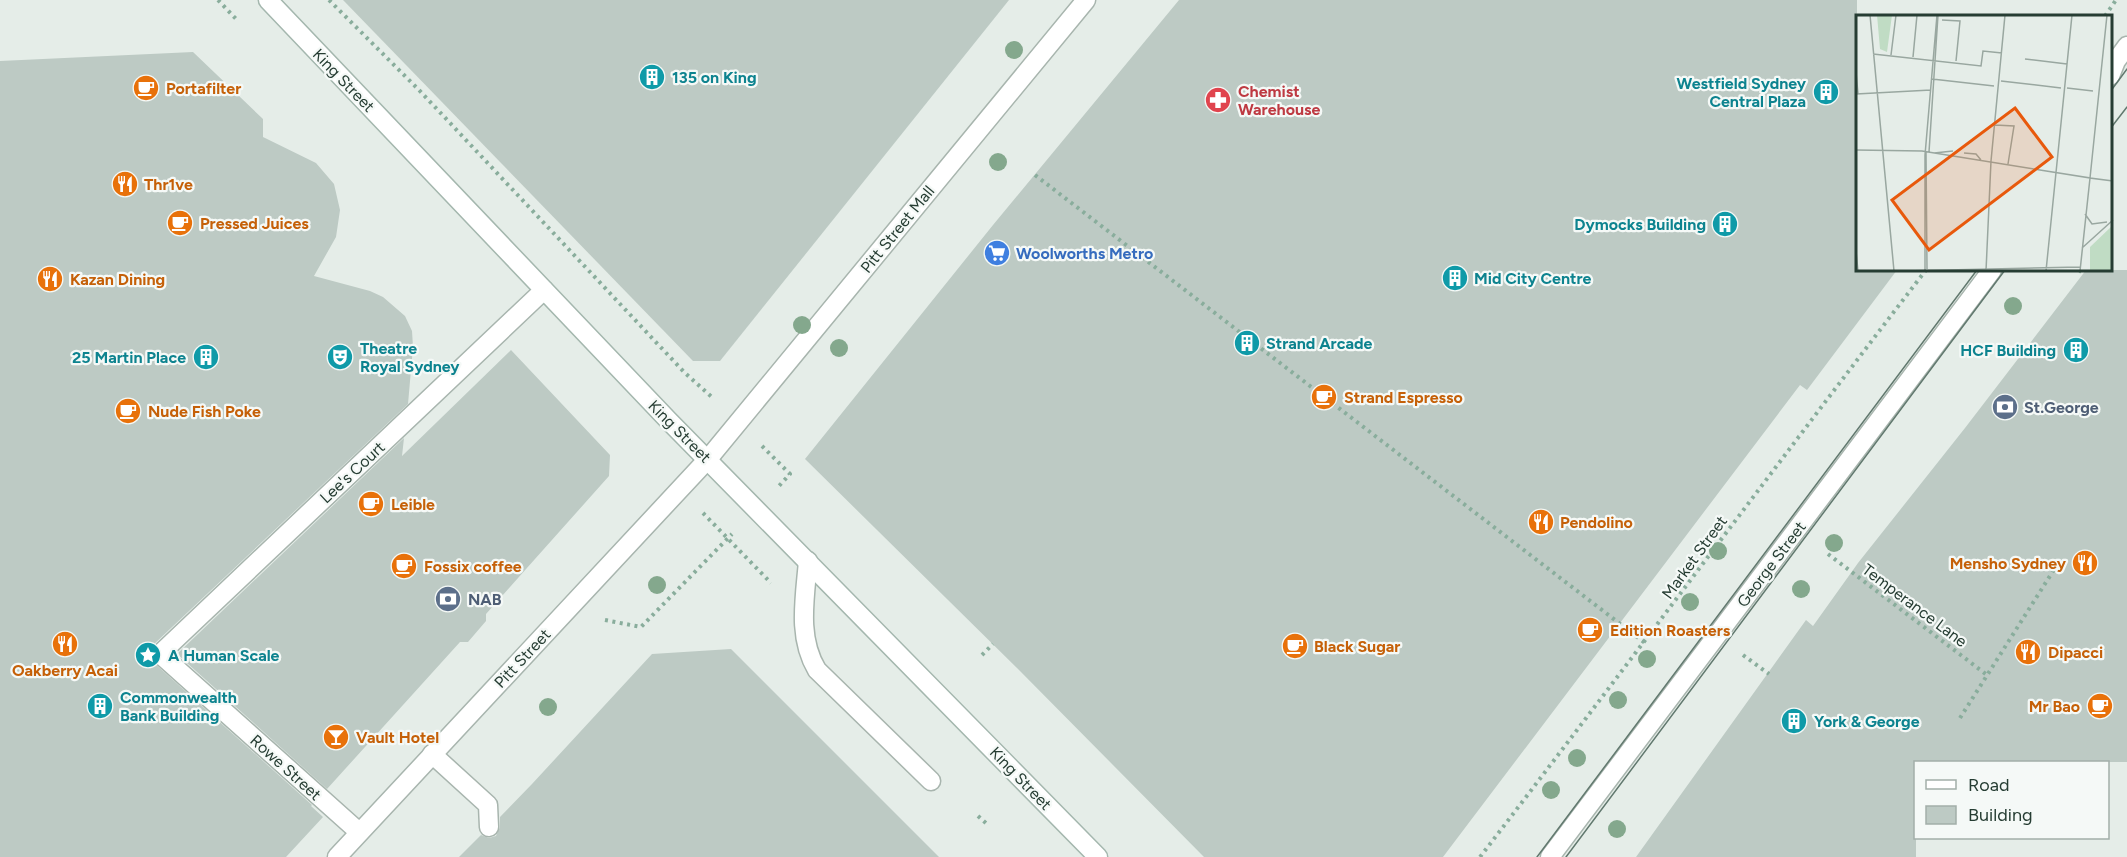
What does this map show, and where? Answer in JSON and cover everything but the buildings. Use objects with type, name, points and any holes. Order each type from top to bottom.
[{"type":"street","name":"King Street","points":[[268,0],[544,290],[1098,857]]},
{"type":"street","name":"Pitt Street Mall","points":[[708,459],[1086,0]]},
{"type":"street","points":[[2112,71],[2127,46]]},
{"type":"street","name":"George Street","points":[[1550,857],[1990,272]]},
{"type":"street","name":"Lee's Court","points":[[160,654],[544,290]]},
{"type":"street","name":"Pitt Street","points":[[337,857],[708,459]]},
{"type":"street","points":[[808,561],[804,634],[817,670],[931,781]]},
{"type":"street","name":"Rowe Street","points":[[160,654],[359,832]]},
{"type":"street","points":[[432,754],[488,805],[489,827]]},
{"type":"path","points":[[329,0],[419,90],[684,372],[738,422]]},
{"type":"path","points":[[2106,15],[2116,0]]},
{"type":"path","points":[[1035,175],[1645,643]]},
{"type":"path","name":"Market Street","points":[[1479,857],[1645,643],[1779,462],[1924,272]]},
{"type":"path","points":[[778,486],[790,474]]},
{"type":"path","points":[[599,619],[641,627],[718,549]]},
{"type":"path","name":"Temperance Lane","points":[[1828,554],[1988,675]]},
{"type":"path","points":[[1960,718],[2055,568]]},
{"type":"path","points":[[982,655],[993,644]]},
{"type":"path","points":[[978,816],[987,824]]},
{"type":"tram line","points":[[2112,89],[2127,69]]},
{"type":"tram line","points":[[2112,126],[2127,107]]},
{"type":"tram line","points":[[1537,857],[1976,272]]},
{"type":"tram line","points":[[1566,857],[2004,272]]},
{"type":"place","name":"135 on King","points":[[652,77]]},
{"type":"place","name":"Portafilter","points":[[146,88]]},
{"type":"place","name":"Westfield Sydney Central Plaza","points":[[1826,92]]},
{"type":"place","name":"Chemist Warehouse","points":[[1218,100]]},
{"type":"place","name":"Thr1ve","points":[[125,184]]},
{"type":"place","name":"Pressed Juices","points":[[180,223]]},
{"type":"place","name":"Dymocks Building","points":[[1725,224]]},
{"type":"place","name":"Woolworths Metro","points":[[997,253]]},
{"type":"place","name":"Mid City Centre","points":[[1455,278]]},
{"type":"place","name":"Kazan Dining","points":[[50,279]]},
{"type":"place","name":"Strand Arcade","points":[[1247,343]]},
{"type":"place","name":"HCF Building","points":[[2076,350]]},
{"type":"place","name":"25 Martin Place","points":[[206,357]]},
{"type":"place","name":"Theatre Royal Sydney","points":[[340,357]]},
{"type":"place","name":"Strand Espresso","points":[[1324,397]]},
{"type":"place","name":"St.George","points":[[2005,407]]},
{"type":"place","name":"Nude Fish Poke","points":[[128,411]]},
{"type":"place","name":"Leible","points":[[371,504]]},
{"type":"place","name":"Pendolino","points":[[1541,522]]},
{"type":"place","name":"Mensho Sydney","points":[[2085,563]]},
{"type":"place","name":"Fossix coffee","points":[[404,566]]},
{"type":"place","name":"NAB","points":[[448,599]]},
{"type":"place","name":"Edition Roasters","points":[[1590,630]]},
{"type":"place","name":"Oakberry Acai","points":[[65,644]]},
{"type":"place","name":"Black Sugar","points":[[1295,646]]},
{"type":"place","name":"Dipacci","points":[[2028,652]]},
{"type":"place","name":"A Human Scale","points":[[148,655]]},
{"type":"place","name":"Commonwealth Bank Building","points":[[100,706]]},
{"type":"place","name":"Mr Bao","points":[[2100,706]]},
{"type":"place","name":"York & George","points":[[1794,721]]},
{"type":"place","name":"Vault Hotel","points":[[336,737]]}]
